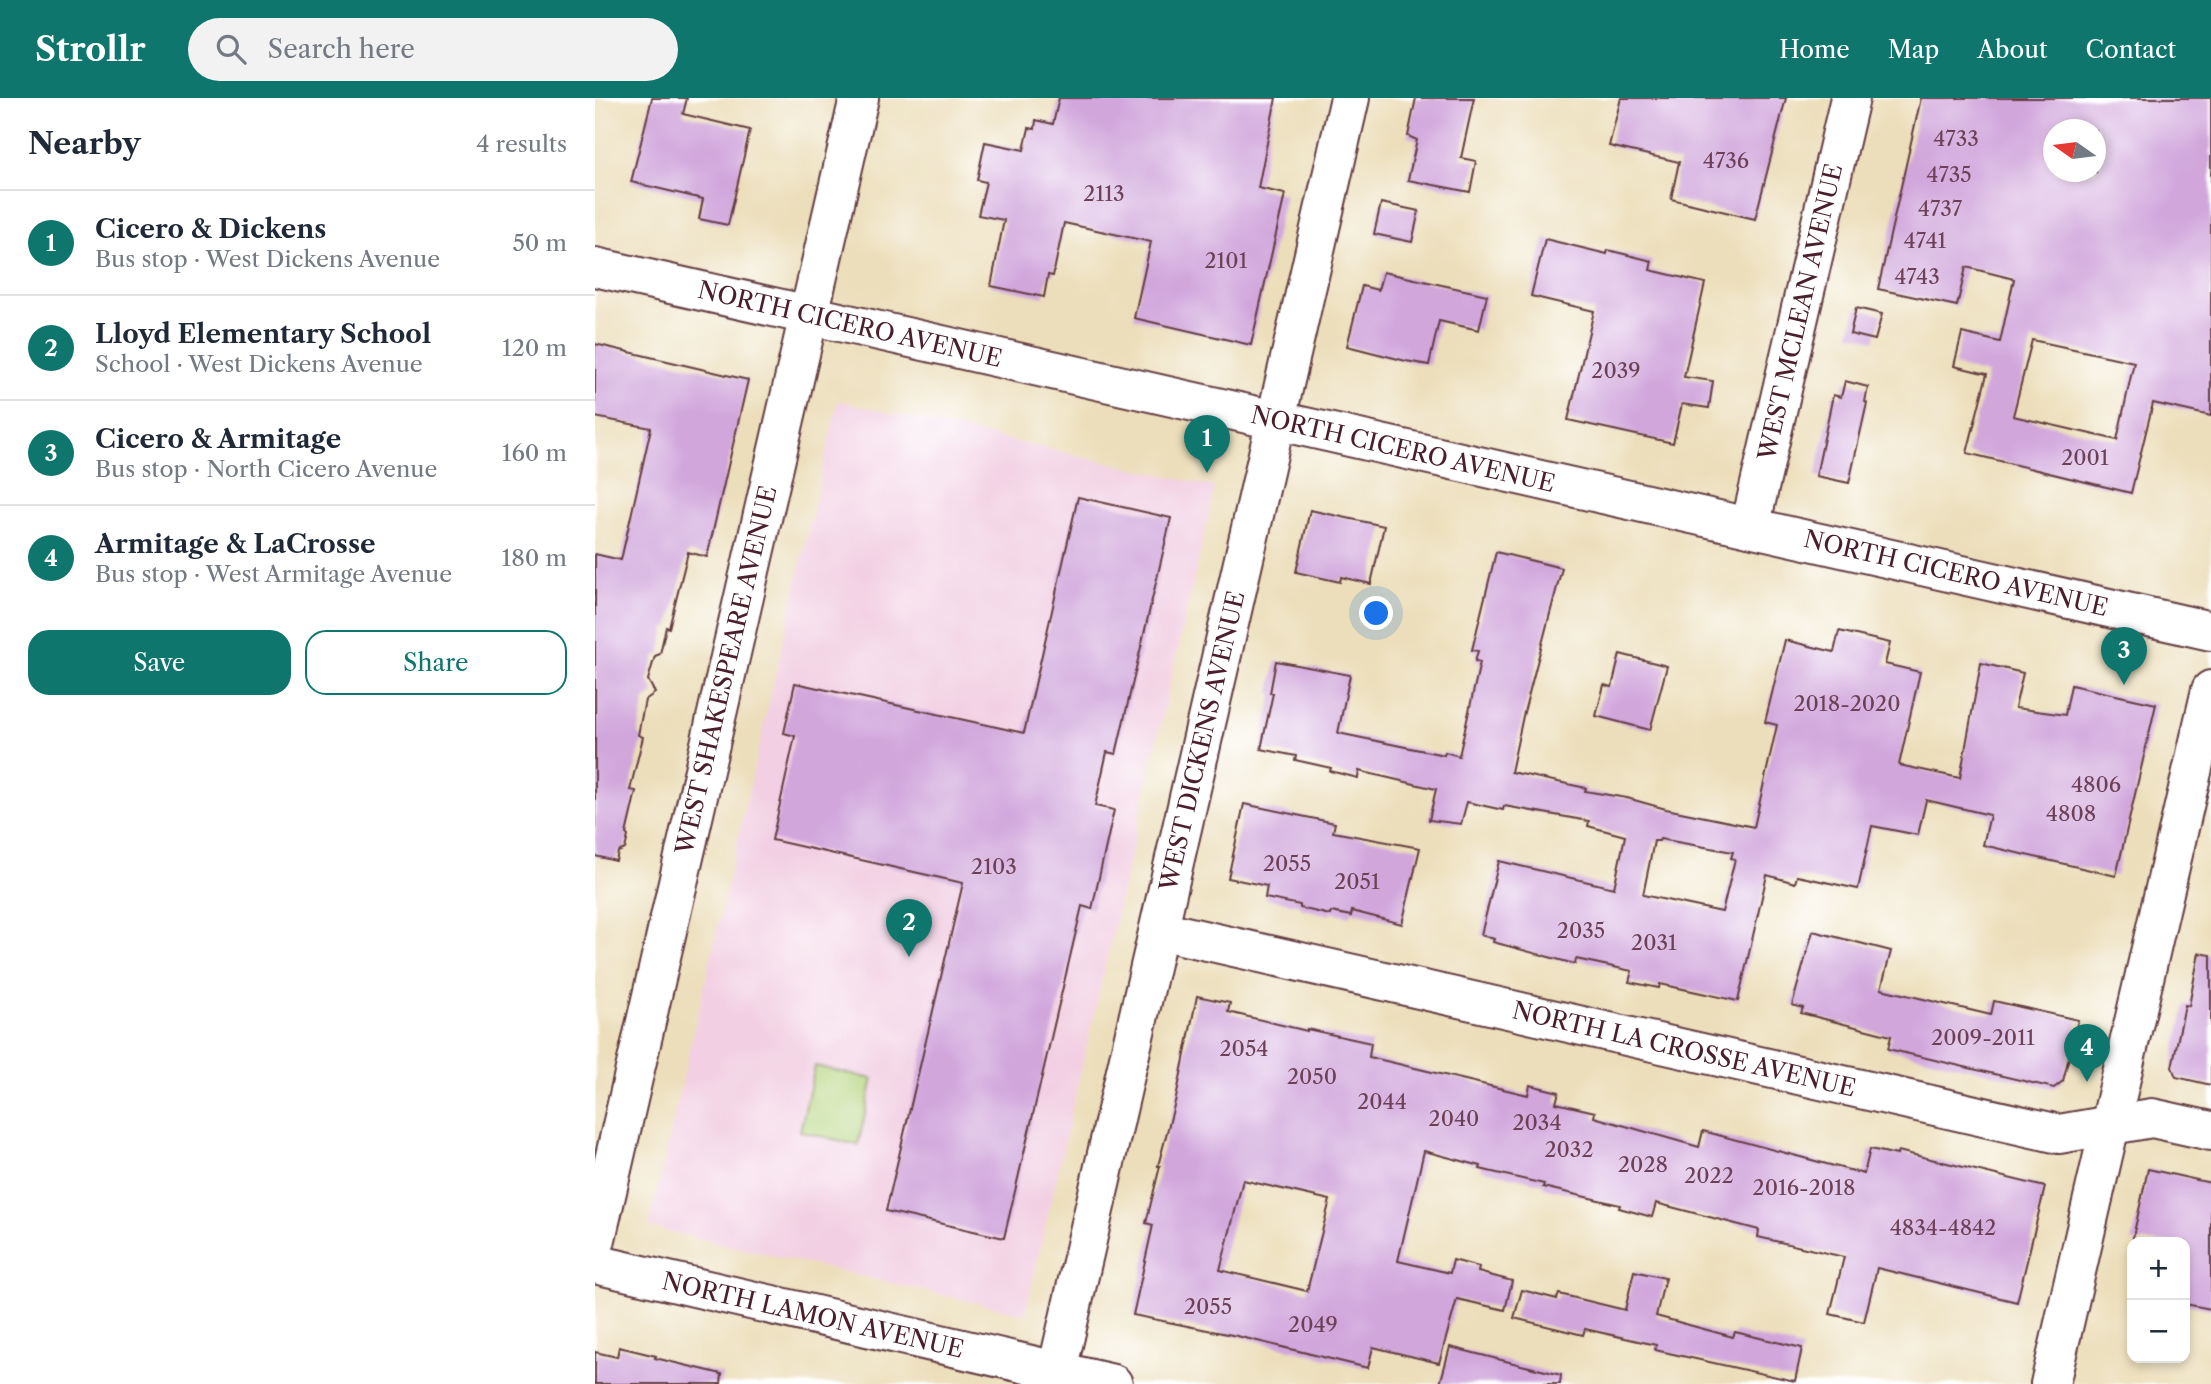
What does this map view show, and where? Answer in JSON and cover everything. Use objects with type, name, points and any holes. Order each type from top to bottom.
[{"type":"street","name":"WEST SHAKESPEARE AVENUE","points":[[595,1243],[859,98]]},
{"type":"street","name":"WEST DICKENS AVENUE","points":[[1055,1378],[1350,98]]},
{"type":"street","name":"WEST MCLEAN AVENUE","points":[[1750,527],[1850,98]]},
{"type":"street","name":"NORTH CICERO AVENUE","points":[[595,267],[2211,631]]},
{"type":"street","points":[[2049,1384],[2211,690]]},
{"type":"street","name":"NORTH LA CROSSE AVENUE","points":[[1159,930],[2059,1134],[2152,1118],[2211,1131]]},
{"type":"street","name":"NORTH LAMON AVENUE","points":[[595,1264],[1055,1378],[1113,1384]]},
{"type":"shaded area","points":[[838,401],[1215,487],[1025,1314],[649,1227]]},
{"type":"green space","points":[[815,1066],[873,1079],[858,1145],[800,1131]]},
{"type":"building","points":[[652,98],[687,98],[683,114],[750,130],[728,225],[699,219],[703,199],[631,182]]},
{"type":"building","points":[[1059,98],[1276,98],[1258,188],[1285,194],[1251,345],[1134,318],[1151,242],[1064,223],[1053,276],[1048,275],[1044,297],[991,286],[1004,220],[978,215],[986,182],[977,180],[985,142],[1024,150],[1029,128],[1035,129],[1036,120],[1053,124]]},
{"type":"building","points":[[1416,98],[1474,98],[1461,158],[1476,161],[1470,192],[1408,180],[1417,140],[1408,136]]},
{"type":"building","points":[[1621,98],[1786,98],[1755,219],[1671,199],[1679,162],[1609,146]]},
{"type":"building","points":[[1921,98],[2211,98],[2211,416],[2153,403],[2131,493],[1967,453],[1987,374],[1954,366],[1962,333],[2000,342],[2014,279],[1966,267],[1957,306],[1878,289]],"holes":[[[2032,340],[2134,362],[2117,440],[2013,416]]]},
{"type":"building","points":[[1381,203],[1419,211],[1412,242],[1374,234]]},
{"type":"building","points":[[1545,239],[1607,254],[1608,250],[1652,261],[1650,270],[1705,283],[1684,377],[1713,381],[1709,408],[1682,404],[1673,443],[1568,420],[1594,311],[1531,296]]},
{"type":"building","points":[[1383,272],[1487,295],[1479,330],[1439,321],[1429,365],[1347,346],[1362,286],[1378,290]]},
{"type":"building","points":[[1856,308],[1882,314],[1875,340],[1850,334]]},
{"type":"building","points":[[595,344],[748,380],[707,557],[688,552],[669,628],[666,627],[660,654],[655,656],[648,680],[655,693],[645,700],[638,735],[643,737],[630,790],[636,791],[626,834],[628,836],[625,849],[618,852],[616,861],[595,856],[595,554],[621,560],[651,428],[595,417]]},
{"type":"building","points":[[1845,381],[1868,387],[1867,403],[1849,483],[1816,476],[1833,395],[1841,397]]},
{"type":"building","points":[[1078,497],[1171,518],[1116,754],[1107,752],[1095,806],[1114,810],[1092,909],[1082,906],[1004,1238],[886,1211],[963,883],[772,840],[795,736],[784,733],[795,683],[1024,733]]},
{"type":"building","points":[[1310,510],[1384,526],[1371,584],[1341,577],[1340,582],[1296,572]]},
{"type":"building","points":[[1496,552],[1562,568],[1511,772],[1586,788],[1585,791],[1754,827],[1777,725],[1765,722],[1785,640],[1834,652],[1839,631],[1890,643],[1885,664],[1920,672],[1899,765],[1960,778],[1981,663],[2023,673],[2015,708],[2065,715],[2071,685],[2156,704],[2116,876],[1983,845],[1990,815],[1926,800],[1918,835],[1872,826],[1858,889],[1797,876],[1795,883],[1767,875],[1738,1001],[1660,984],[1659,988],[1629,982],[1632,971],[1576,959],[1575,964],[1493,942],[1494,939],[1481,935],[1499,861],[1614,888],[1625,836],[1588,826],[1589,821],[1504,806],[1503,810],[1467,802],[1461,824],[1429,820],[1436,789],[1359,771],[1358,778],[1330,771],[1331,768],[1295,760],[1296,756],[1261,749],[1273,693],[1270,693],[1276,661],[1350,675],[1338,733],[1459,756],[1480,662],[1475,661],[1478,651],[1472,650]],"holes":[[[1660,839],[1733,852],[1731,858],[1735,859],[1722,912],[1643,895],[1654,841]]]},
{"type":"building","points":[[1620,654],[1667,666],[1650,730],[1596,716],[1604,685],[1612,687]]},
{"type":"building","points":[[1244,804],[1335,823],[1333,832],[1420,848],[1402,924],[1352,911],[1351,916],[1331,912],[1330,915],[1300,908],[1300,905],[1265,898],[1267,886],[1228,878]]},
{"type":"building","points":[[1813,931],[1891,951],[1881,989],[1991,1015],[1994,1001],[2078,1020],[2063,1081],[2054,1088],[1888,1049],[1891,1036],[1801,1013],[1803,1008],[1792,1005]]},
{"type":"building","points":[[2199,953],[2211,955],[2211,1085],[2176,1077],[2172,1067],[2185,1005],[2189,1006]]},
{"type":"building","points":[[1197,996],[1230,1003],[1228,1012],[1371,1043],[1369,1057],[1528,1095],[1530,1085],[1559,1092],[1556,1103],[1595,1112],[1594,1117],[1699,1147],[1703,1131],[1864,1174],[1870,1149],[1897,1155],[1898,1151],[2045,1187],[2017,1302],[1877,1268],[1864,1322],[1830,1314],[1844,1257],[1758,1237],[1759,1230],[1656,1203],[1652,1217],[1619,1208],[1620,1205],[1543,1187],[1544,1184],[1480,1169],[1481,1166],[1424,1151],[1398,1261],[1450,1273],[1453,1260],[1479,1267],[1478,1272],[1512,1281],[1505,1310],[1457,1299],[1439,1363],[1373,1347],[1368,1368],[1237,1336],[1133,1315],[1153,1225],[1146,1223]],"holes":[[[1243,1180],[1330,1200],[1307,1291],[1220,1270]]]},
{"type":"building","points":[[2148,1169],[2211,1183],[2211,1309],[2190,1305],[2190,1237],[2133,1237]]},
{"type":"building","points":[[1634,1271],[1665,1278],[1656,1316],[1733,1337],[1735,1332],[1802,1348],[1795,1381],[1655,1350],[1656,1345],[1585,1329],[1583,1335],[1514,1318],[1522,1290],[1557,1299],[1559,1294],[1625,1310]]},
{"type":"building","points":[[619,1347],[722,1374],[721,1384],[595,1384],[595,1352],[617,1357]]},
{"type":"building","points":[[1450,1347],[1561,1375],[1560,1384],[1440,1384]]},
{"type":"place","name":"Cicero & Dickens","points":[[1207,473]]},
{"type":"place","name":"Cicero & Armitage","points":[[2124,685]]},
{"type":"place","name":"Lloyd Elementary School","points":[[909,957]]},
{"type":"place","name":"Armitage & LaCrosse","points":[[2087,1082]]}]
